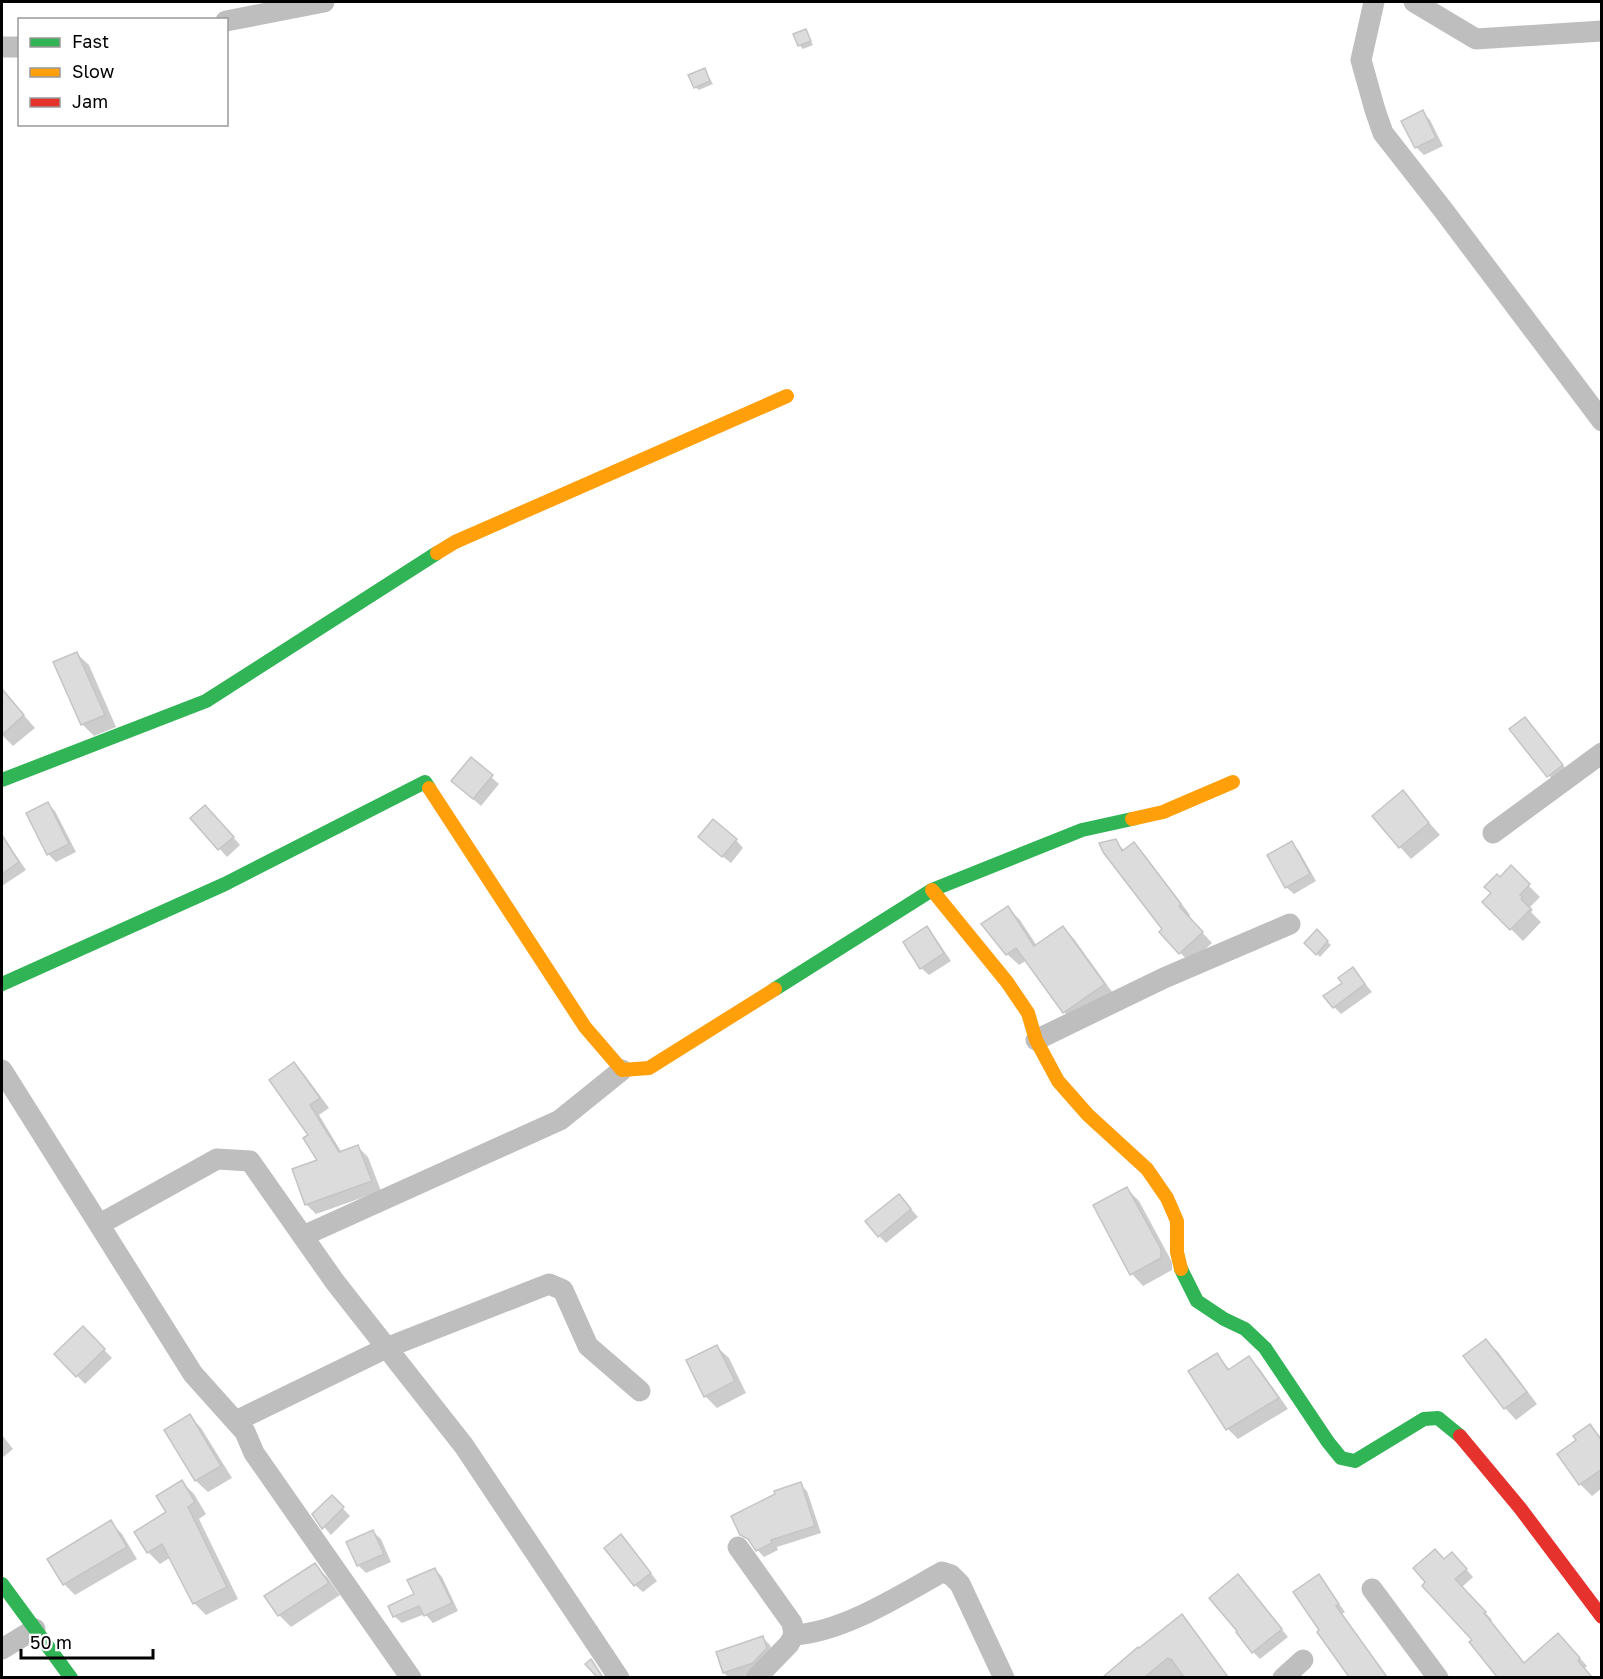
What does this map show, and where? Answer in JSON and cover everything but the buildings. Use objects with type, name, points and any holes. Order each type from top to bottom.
[{"type":"street","points":[[228,21],[324,2]]},
{"type":"street","points":[[1374,2],[1361,60],[1383,133],[1602,421]]},
{"type":"street","points":[[1414,2],[1476,39],[1602,31]]},
{"type":"street","points":[[2,47],[18,46]]},
{"type":"street","points":[[2,780],[206,701],[455,542],[787,396]]},
{"type":"street","points":[[1493,833],[1602,753]]},
{"type":"street","points":[[2,984],[225,884],[425,782],[585,1027],[622,1070]]},
{"type":"street","points":[[303,1236],[560,1120],[622,1070],[649,1068],[932,890],[1082,830],[1163,812],[1233,782]]},
{"type":"street","points":[[932,890],[1007,982],[1028,1013],[1036,1040],[1058,1081],[1088,1115],[1148,1169],[1167,1198],[1177,1221],[1177,1252],[1182,1275],[1197,1301],[1224,1319],[1245,1329],[1265,1348],[1341,1458],[1355,1461],[1424,1419],[1438,1418],[1455,1430],[1520,1508],[1602,1617]]},
{"type":"street","points":[[1036,1040],[1164,978],[1290,924]]},
{"type":"street","points":[[2,1070],[193,1374],[245,1432],[254,1454],[411,1677]]},
{"type":"street","points":[[100,1224],[217,1159],[250,1161],[334,1281],[464,1446],[619,1677]]},
{"type":"street","points":[[236,1421],[386,1348],[549,1284],[563,1290],[588,1346],[640,1391]]},
{"type":"street","points":[[738,1547],[792,1623],[794,1635],[789,1644],[756,1677]]},
{"type":"street","points":[[794,1635],[814,1634],[874,1609],[942,1572],[951,1575],[960,1584],[1004,1677]]},
{"type":"street","points":[[2,1584],[71,1677]]},
{"type":"street","points":[[1372,1589],[1438,1677]]},
{"type":"street","points":[[2,1649],[35,1629]]},
{"type":"street","points":[[1283,1677],[1303,1660]]},
{"type":"traffic: fast","points":[[2,780],[206,701],[437,553]]},
{"type":"traffic: fast","points":[[2,984],[225,884],[425,782],[429,788]]},
{"type":"traffic: fast","points":[[775,989],[932,890],[1082,830],[1132,819]]},
{"type":"traffic: fast","points":[[1181,1269],[1197,1301],[1224,1319],[1245,1329],[1265,1348],[1341,1458],[1355,1461],[1424,1419],[1438,1418],[1460,1436]]},
{"type":"traffic: fast","points":[[2,1584],[71,1678]]},
{"type":"traffic: slow","points":[[437,553],[455,542],[787,396]]},
{"type":"traffic: slow","points":[[1132,819],[1163,812],[1233,782]]},
{"type":"traffic: slow","points":[[429,788],[585,1027],[622,1070],[649,1068],[775,989]]},
{"type":"traffic: slow","points":[[932,890],[1007,982],[1028,1013],[1036,1040],[1058,1081],[1088,1115],[1147,1169],[1167,1198],[1177,1221],[1177,1252],[1181,1269]]},
{"type":"traffic: jam","points":[[1460,1436],[1520,1508],[1602,1617]]}]
